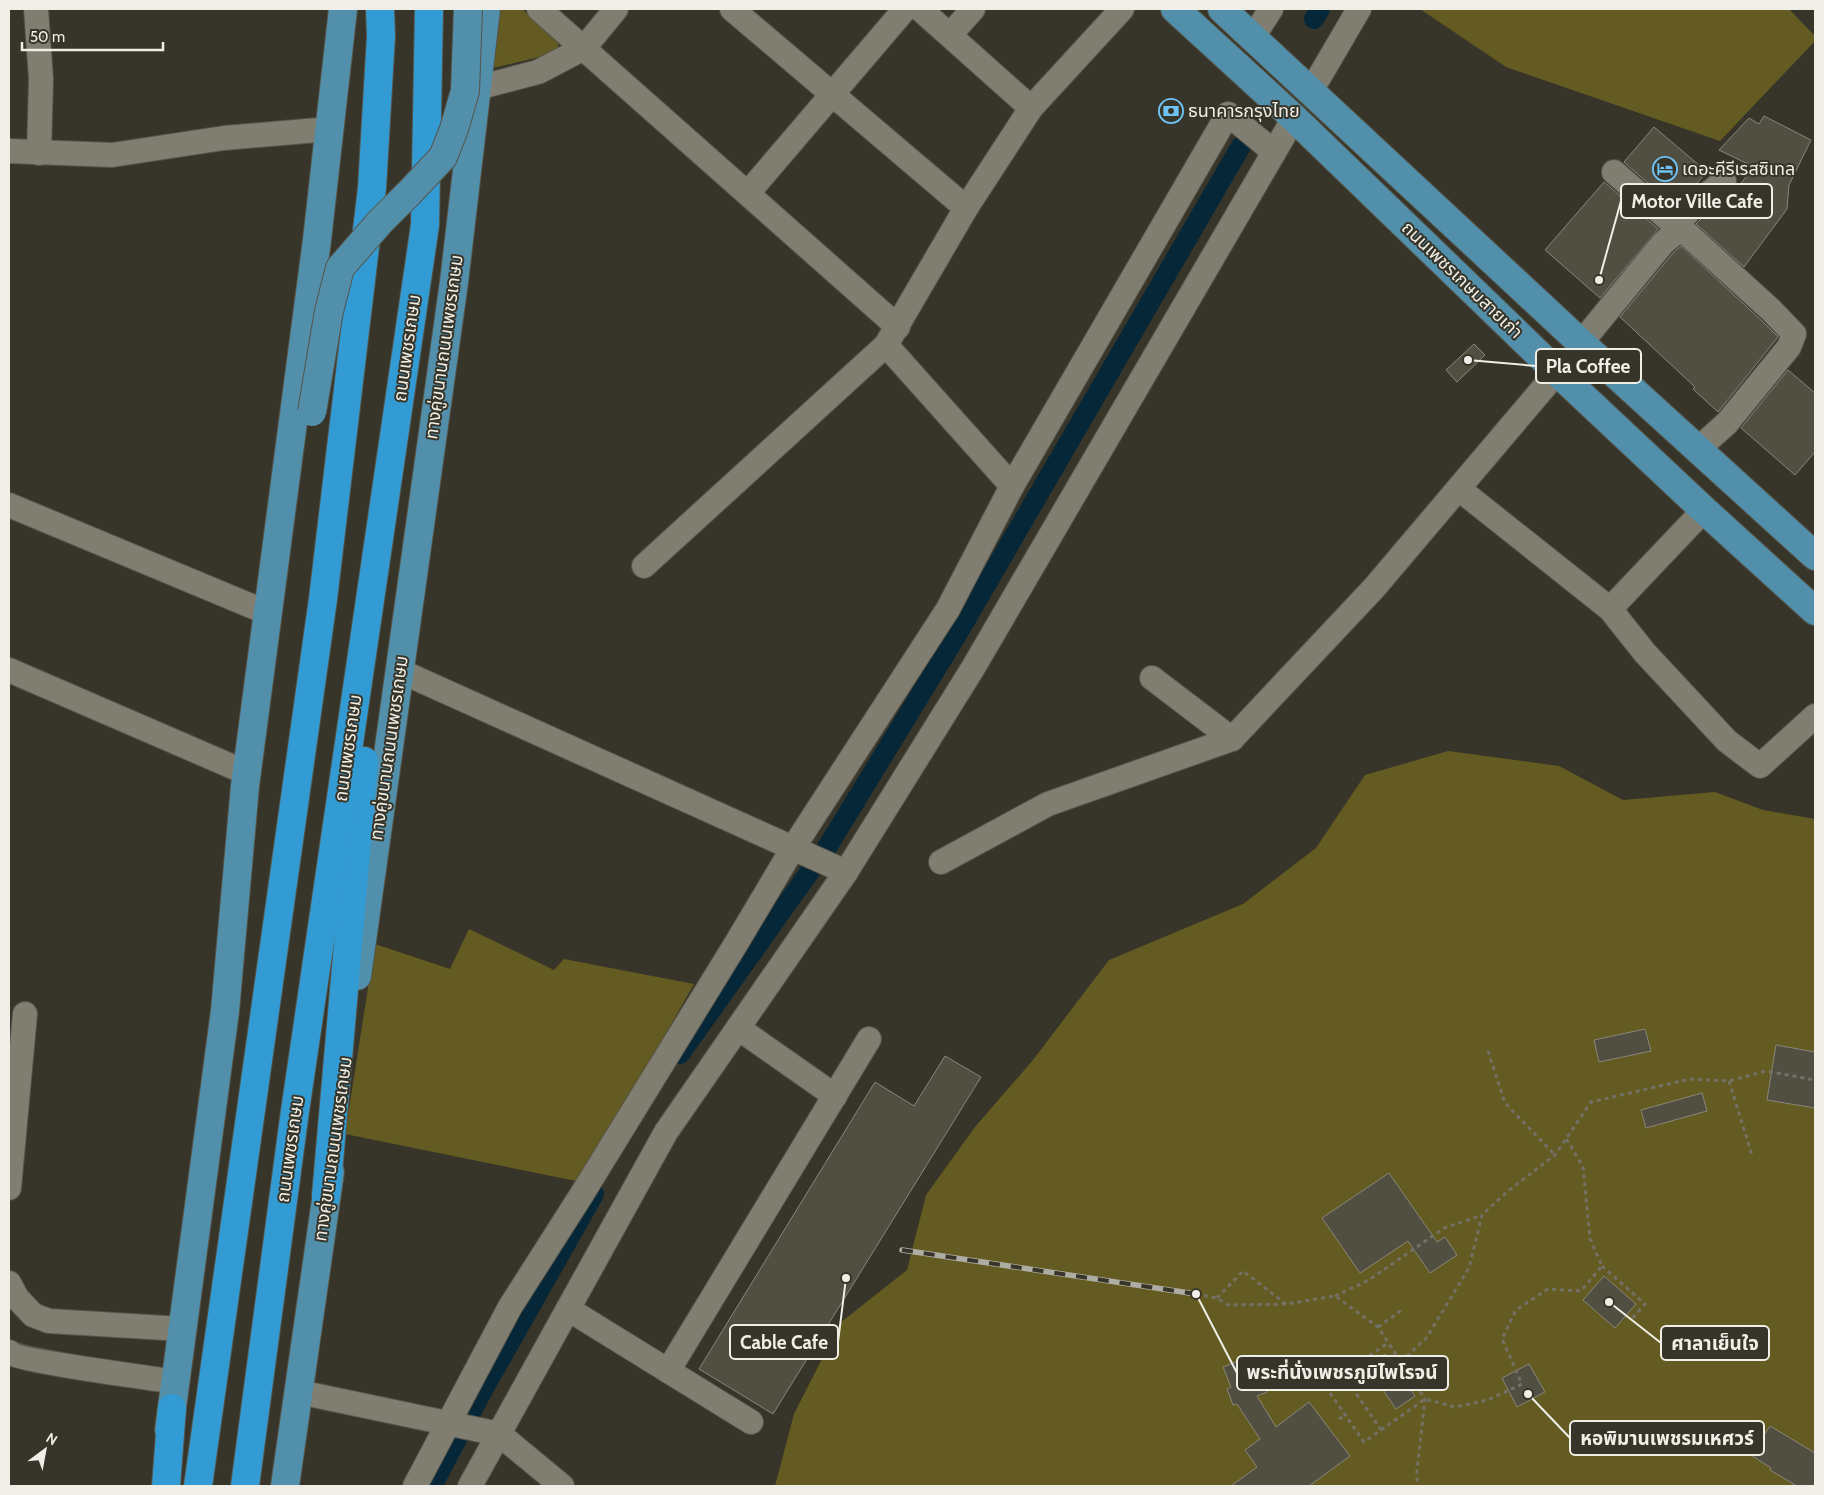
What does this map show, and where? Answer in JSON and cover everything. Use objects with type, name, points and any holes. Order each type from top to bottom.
[{"type":"highway","points":[[198,1486],[323,599],[372,188],[381,36],[380,9]]},
{"type":"highway","name":"ถนนเพชรเกษม","points":[[245,1486],[295,1108],[425,225],[428,9]]},
{"type":"highway","points":[[326,1196],[387,486]]},
{"type":"highway","points":[[166,1486],[172,1408]]},
{"type":"main road","points":[[225,1011],[247,774],[317,240],[343,9]]},
{"type":"main road","points":[[161,1486],[244,870],[281,643],[312,412],[329,311],[340,268],[380,222],[443,157],[454,129],[465,91],[468,9]]},
{"type":"main road","name":"ทางคู่ขนานถนนเพชรเกษม","points":[[286,1486],[454,282],[486,9]]},
{"type":"main road","name":"ถนนเพชรเกษมสายเก่า","points":[[1176,9],[1294,118],[1557,372],[1704,510],[1815,610]]},
{"type":"main road","name":"ถนนเพชรเกษมสายเก่า","points":[[1222,9],[1580,343],[1815,556]]},
{"type":"street","points":[[36,9],[41,79],[39,153]]},
{"type":"street","points":[[539,9],[748,193],[892,336],[1012,486]]},
{"type":"street","points":[[477,88],[538,72],[584,48],[616,9]]},
{"type":"street","points":[[732,9],[966,208]]},
{"type":"street","points":[[748,193],[905,9]]},
{"type":"street","points":[[920,9],[1031,108]]},
{"type":"street","points":[[950,35],[973,9]]},
{"type":"street","points":[[644,566],[892,336],[966,208],[1031,108],[1122,9]]},
{"type":"street","points":[[1253,37],[1271,9]]},
{"type":"street","points":[[1311,91],[1359,9]]},
{"type":"street","points":[[416,1486],[510,1307],[722,967],[798,851],[948,609],[1012,486],[1228,114],[1274,152]]},
{"type":"street","points":[[470,1486],[666,1132],[738,1028],[973,668],[1294,118]]},
{"type":"street","points":[[9,151],[112,156],[224,138],[330,129]]},
{"type":"street","points":[[1614,172],[1676,230],[1684,231],[1771,310],[1794,334],[1789,347],[1727,423],[1697,450]]},
{"type":"street","points":[[1580,343],[1676,230],[1678,223],[1702,199],[1724,181]]},
{"type":"street","points":[[941,862],[1048,804],[1232,739],[1374,588],[1557,372]]},
{"type":"street","points":[[1459,489],[1610,609],[1645,654],[1727,742],[1760,766],[1815,716]]},
{"type":"street","points":[[9,505],[268,613]]},
{"type":"street","points":[[1610,609],[1704,510]]},
{"type":"street","points":[[9,670],[247,774]]},
{"type":"street","points":[[400,671],[840,870]]},
{"type":"street","points":[[1152,678],[1232,739]]},
{"type":"street","points":[[9,1188],[25,1014]]},
{"type":"street","points":[[738,1028],[835,1096]]},
{"type":"street","points":[[668,1371],[869,1039]]},
{"type":"street","points":[[9,1283],[17,1298],[33,1315],[49,1321],[182,1329]]},
{"type":"street","points":[[568,1309],[751,1422]]},
{"type":"street","points":[[9,1352],[12,1355],[37,1361],[176,1382]]},
{"type":"street","points":[[299,1392],[499,1434],[562,1486]]},
{"type":"path","points":[[1488,1051],[1505,1103],[1555,1155]]},
{"type":"path","points":[[1196,1294],[1217,1298],[1228,1305],[1286,1304],[1336,1296],[1369,1280],[1444,1228],[1482,1215],[1508,1191],[1555,1155],[1590,1102],[1690,1079],[1729,1081],[1766,1070],[1815,1080]]},
{"type":"path","points":[[1729,1081],[1752,1155]]},
{"type":"path","points":[[1566,1138],[1584,1167],[1590,1239],[1602,1266],[1645,1304],[1630,1321]]},
{"type":"path","points":[[1401,1362],[1427,1337],[1469,1268],[1482,1215]]},
{"type":"path","points":[[1388,1343],[1325,1386],[1364,1442],[1425,1399],[1455,1406],[1488,1400],[1522,1384],[1502,1339],[1516,1310],[1548,1289],[1581,1291],[1602,1266]]},
{"type":"path","points":[[1217,1298],[1243,1271],[1286,1304]]},
{"type":"path","points":[[1336,1296],[1378,1327],[1425,1399],[1417,1470],[1418,1486]]},
{"type":"path","points":[[1378,1327],[1402,1310]]},
{"type":"path","points":[[1343,1374],[1381,1430]]},
{"type":"path","points":[[1339,1419],[1346,1416]]},
{"type":"shaded area","points":[[500,9],[522,9],[559,43],[556,53],[493,68]]},
{"type":"shaded area","points":[[1420,9],[1789,9],[1815,36],[1815,41],[1720,141],[1506,67]]},
{"type":"shaded area","points":[[1448,751],[1559,766],[1623,800],[1715,792],[1763,810],[1815,819],[1815,1486],[775,1486],[794,1414],[840,1323],[907,1270],[926,1195],[975,1127],[1033,1060],[1109,960],[1243,904],[1316,848],[1365,775]]},
{"type":"shaded area","points":[[469,929],[554,970],[564,959],[694,984],[581,1182],[345,1134],[375,944],[450,969]]},
{"type":"building","points":[[1764,116],[1811,140],[1789,185],[1787,209],[1744,267],[1696,224],[1710,210],[1715,215],[1754,167],[1719,150],[1749,118],[1759,124]]},
{"type":"building","points":[[1654,127],[1707,172],[1675,207],[1624,162]]},
{"type":"building","points":[[1604,182],[1658,229],[1600,298],[1545,250]]},
{"type":"building","points":[[1681,246],[1778,337],[1718,412],[1693,389],[1695,387],[1620,317],[1673,253]]},
{"type":"building","points":[[1474,344],[1485,355],[1457,382],[1446,370]]},
{"type":"building","points":[[1788,370],[1815,393],[1815,452],[1795,475],[1741,428]]},
{"type":"building","points":[[1645,1029],[1651,1051],[1599,1062],[1594,1040]]},
{"type":"building","points":[[1776,1045],[1815,1052],[1815,1108],[1767,1100]]},
{"type":"building","points":[[945,1056],[981,1077],[773,1414],[699,1369],[875,1082],[914,1106]]},
{"type":"building","points":[[1702,1093],[1707,1111],[1646,1128],[1641,1110]]},
{"type":"building","points":[[1389,1173],[1437,1242],[1445,1237],[1457,1255],[1430,1273],[1408,1241],[1360,1273],[1322,1218]]},
{"type":"building","points":[[1604,1276],[1636,1304],[1615,1328],[1583,1300]]},
{"type":"building","points":[[1385,1354],[1415,1396],[1396,1409],[1367,1366]]},
{"type":"building","points":[[1254,1355],[1267,1392],[1257,1396],[1276,1427],[1309,1402],[1350,1456],[1309,1486],[1231,1486],[1257,1467],[1245,1450],[1260,1439],[1237,1404],[1233,1405],[1227,1389],[1231,1387],[1223,1367]]},
{"type":"building","points":[[1529,1364],[1545,1392],[1517,1407],[1502,1378]]},
{"type":"building","points":[[1770,1426],[1815,1453],[1815,1486],[1797,1486],[1770,1470],[1771,1468],[1751,1455]]},
{"type":"waterway","points":[[1314,19],[1320,9]]},
{"type":"waterway","points":[[680,1054],[828,846],[958,633],[1241,146]]},
{"type":"waterway","points":[[432,1486],[483,1390],[594,1194]]},
{"type":"railway","points":[[902,1250],[1196,1294]]},
{"type":"place","name":"ธนาคารกรุงไทย","points":[[1171,111]]},
{"type":"place","name":"เดอะคีรีเรสซิเทล","points":[[1665,169]]},
{"type":"place","name":"Motor Ville Cafe","points":[[1599,280]]},
{"type":"place","name":"Pla Coffee","points":[[1468,360]]},
{"type":"place","name":"Cable Cafe","points":[[846,1278]]},
{"type":"place","name":"พระที่นั่งเพชรภูมิไพโรจน์","points":[[1196,1294]]},
{"type":"place","name":"ศาลาเย็นใจ","points":[[1609,1302]]},
{"type":"place","name":"หอพิมานเพชรมเหศวร์","points":[[1528,1394]]}]
